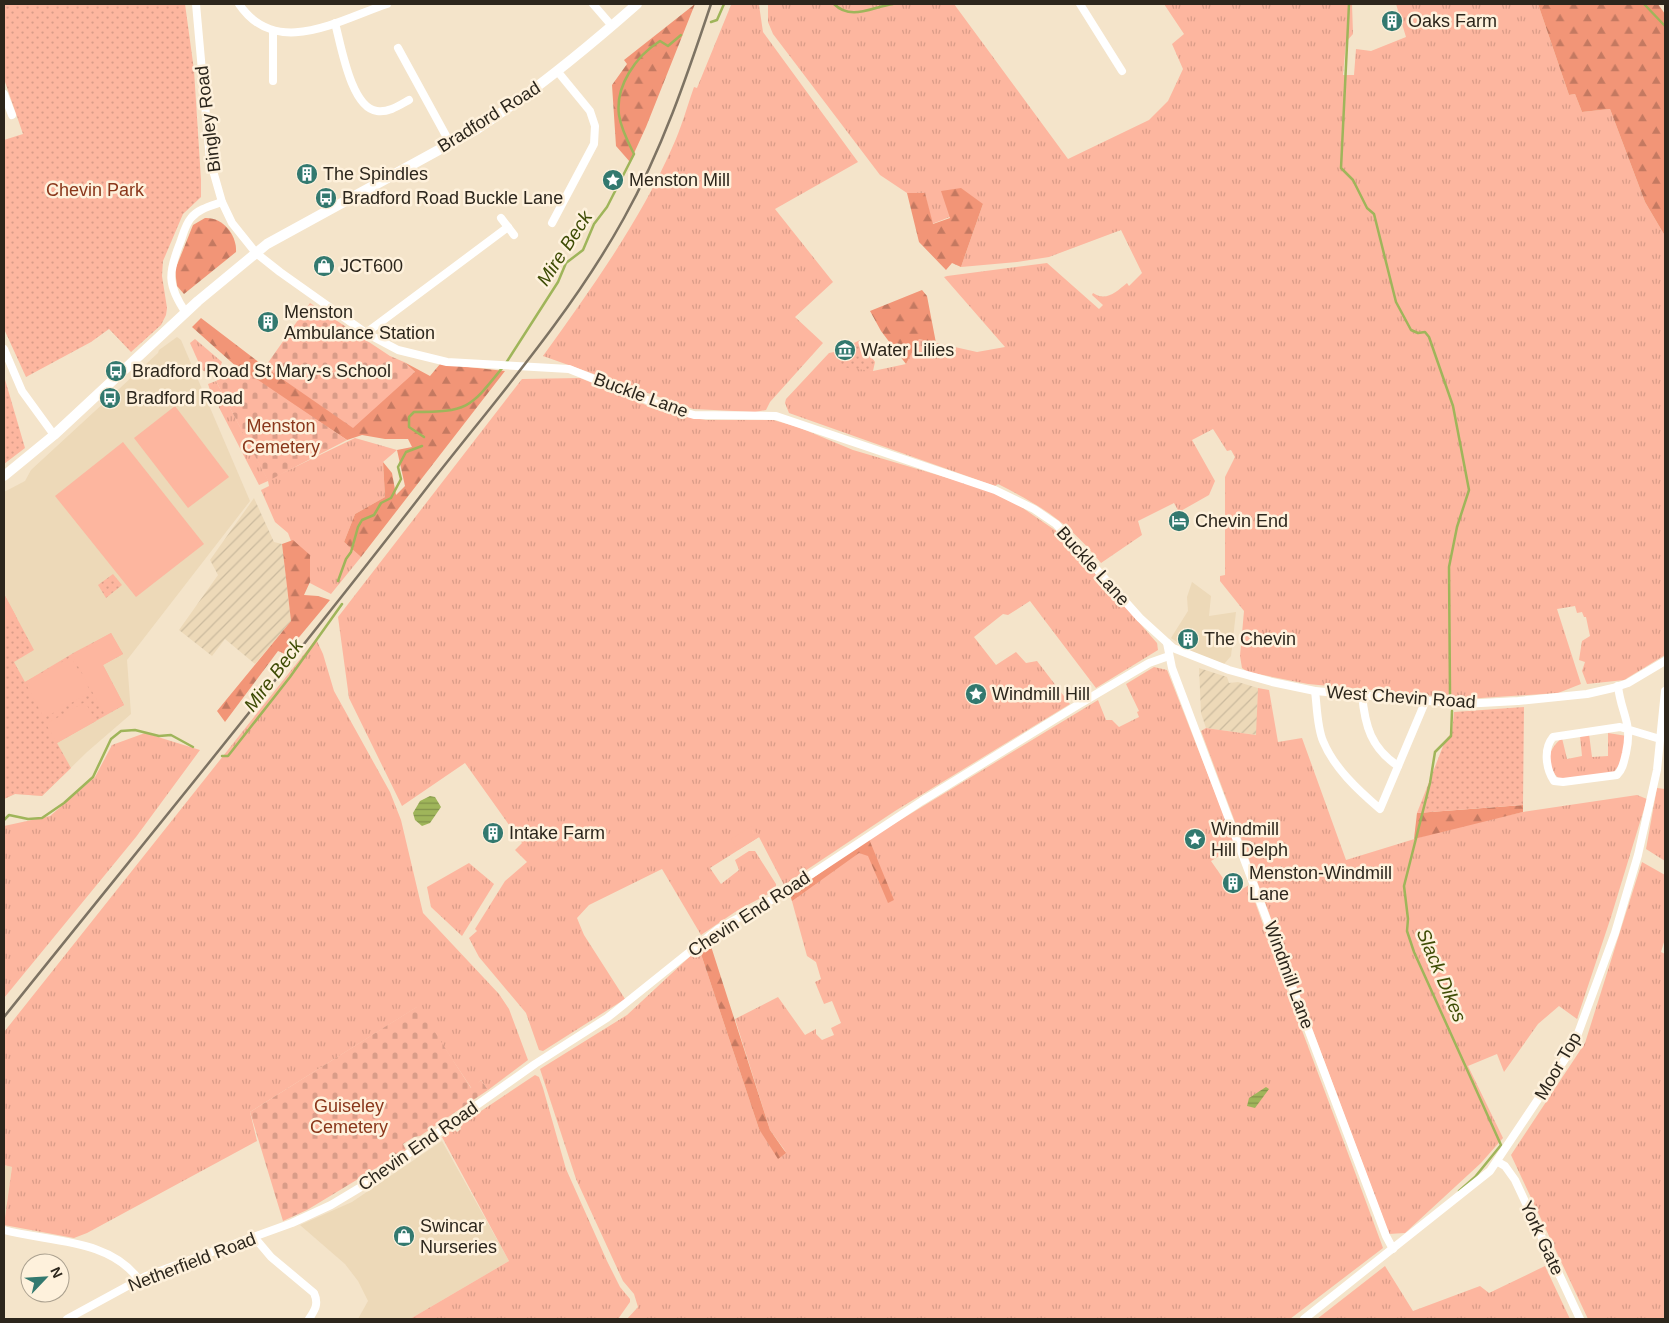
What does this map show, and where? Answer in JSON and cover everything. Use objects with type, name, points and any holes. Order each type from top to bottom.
[{"type":"main road","name":"Bradford Road","points":[[4,476],[54,435],[186,312],[256,253],[278,238],[504,112],[558,72],[637,4]]},
{"type":"street","name":"Bingley Road","points":[[196,4],[210,160],[222,202],[236,229],[256,253]]},
{"type":"street","points":[[239,4],[246,15],[273,31],[298,34],[387,4]]},
{"type":"street","points":[[593,4],[612,26]]},
{"type":"street","points":[[1080,4],[1122,71]]},
{"type":"street","points":[[334,23],[354,90],[362,104],[376,111],[391,109],[410,100]]},
{"type":"street","points":[[273,31],[273,81]]},
{"type":"street","points":[[398,48],[450,143]]},
{"type":"street","points":[[552,222],[594,144],[595,126],[590,112],[558,72]]},
{"type":"street","points":[[4,94],[12,115]]},
{"type":"street","points":[[186,312],[171,284],[172,264],[191,218],[203,209],[222,202]]},
{"type":"street","points":[[501,218],[514,236]]},
{"type":"street","points":[[366,333],[508,227]]},
{"type":"street","name":"Buckle Lane","points":[[256,253],[366,333],[398,350],[448,362],[569,369],[657,404],[694,415],[776,416],[995,490],[1034,509],[1056,524],[1140,618],[1167,643]]},
{"type":"street","points":[[4,349],[22,391],[54,435]]},
{"type":"street","name":"Windmill Lane","points":[[1167,643],[1169,656],[1386,1236],[1393,1249]]},
{"type":"street","name":"West Chevin Road","points":[[1167,643],[1194,657],[1242,674],[1315,691],[1462,704],[1587,694],[1618,686],[1665,662]]},
{"type":"street","name":"Chevin End Road","points":[[292,1222],[331,1205],[361,1187],[535,1064],[608,1018],[718,929],[777,897],[913,806],[1149,663],[1169,656]]},
{"type":"street","points":[[1618,686],[1630,731],[1623,765],[1617,775],[1563,782],[1554,781],[1548,773],[1546,753],[1553,737],[1620,727],[1630,731],[1660,740]]},
{"type":"street","points":[[1315,691],[1322,740],[1340,769],[1380,809],[1426,700]]},
{"type":"street","name":"Moor Top","points":[[1304,1319],[1465,1192],[1498,1162],[1573,1047],[1590,1003],[1638,855],[1657,770],[1665,691]]},
{"type":"street","points":[[1362,695],[1364,714],[1374,741],[1382,756],[1398,766]]},
{"type":"street","name":"York Gate","points":[[1498,1162],[1505,1166],[1515,1180],[1580,1319]]},
{"type":"street","name":"Netherfield Road","points":[[67,1319],[139,1280],[255,1238],[292,1222]]},
{"type":"street","points":[[4,1230],[98,1250],[117,1260],[139,1280]]},
{"type":"street","points":[[255,1238],[271,1257],[314,1293],[317,1300],[316,1310],[309,1319]]},
{"type":"street","points":[[83,1310],[88,1319]]},
{"type":"shaded area","points":[[177,337],[181,340],[250,501],[127,660],[131,714],[87,752],[42,796],[15,794],[4,799],[4,492],[25,481],[31,470],[158,353],[159,350]]},
{"type":"shaded area","points":[[254,498],[274,542],[282,544],[291,621],[255,664],[225,639],[212,656],[179,630],[218,575],[210,560]]},
{"type":"shaded area","points":[[1192,582],[1211,596],[1209,616],[1236,612],[1231,656],[1224,664],[1194,653],[1171,638],[1188,611],[1187,597]]},
{"type":"shaded area","points":[[1199,668],[1227,677],[1229,683],[1238,682],[1258,688],[1257,735],[1206,728],[1201,713]]},
{"type":"shaded area","points":[[430,796],[435,797],[441,807],[430,823],[422,826],[415,820],[413,813],[420,801]]},
{"type":"shaded area","points":[[1266,1087],[1269,1089],[1255,1108],[1247,1106],[1249,1098]]},
{"type":"shaded area","name":"Swincar Nurseries","points":[[442,1141],[509,1261],[410,1319],[358,1319],[368,1301],[358,1281],[345,1264],[300,1225],[352,1202]]},
{"type":"shaded area","points":[[4,1165],[12,1167],[4,1225]]},
{"type":"green space","name":"Chevin Park","points":[[4,4],[185,4],[194,70],[201,180],[201,197],[183,214],[163,261],[162,276],[167,308],[161,325],[131,352],[109,329],[91,342],[26,377],[4,329],[4,140],[23,134],[4,79]]},
{"type":"green space","points":[[695,4],[630,162],[616,146],[612,85],[627,64],[624,60]]},
{"type":"green space","points":[[768,4],[954,4],[1068,159],[1149,120],[1168,101],[1183,69],[1172,44],[1184,34],[1164,4],[1352,4],[1353,34],[1346,42],[1343,75],[1354,75],[1356,49],[1371,51],[1406,37],[1396,4],[1538,4],[1569,95],[1575,94],[1582,112],[1610,109],[1645,202],[1665,236],[1665,655],[1624,680],[1587,684],[1582,671],[1585,662],[1579,660],[1582,641],[1590,636],[1586,617],[1584,617],[1582,612],[1577,613],[1575,606],[1557,609],[1581,684],[1558,693],[1466,699],[1308,684],[1248,672],[1242,668],[1240,656],[1244,611],[1220,581],[1220,576],[1225,575],[1225,477],[1235,457],[1231,450],[1227,451],[1213,429],[1192,440],[1215,481],[1209,495],[1179,512],[1174,503],[1138,521],[1142,535],[1101,563],[1066,526],[1029,500],[998,484],[995,486],[789,413],[785,403],[786,399],[829,353],[834,352],[837,359],[873,371],[906,364],[919,339],[977,352],[1005,347],[944,277],[1047,263],[1099,309],[1103,305],[1092,295],[1093,293],[1098,296],[1111,295],[1127,283],[1129,286],[1142,273],[1121,230],[1049,257],[961,267],[983,204],[932,224],[925,194],[907,193],[880,175],[773,34],[768,22]]},
{"type":"green space","points":[[1538,4],[1658,4],[1665,14],[1665,236],[1645,202],[1610,109],[1582,112],[1575,94],[1569,95]]},
{"type":"green space","points":[[731,5],[759,5],[763,32],[858,162],[775,209],[833,282],[795,317],[823,343],[770,402],[766,410],[755,412],[693,409],[543,356],[596,281],[645,203],[675,141],[694,87],[697,88]]},
{"type":"green space","points":[[961,188],[983,204],[961,267],[952,263],[946,270],[919,242],[907,193],[925,193],[933,224],[950,218],[941,191]]},
{"type":"green space","points":[[205,218],[218,220],[228,228],[234,239],[236,252],[184,294],[177,286],[175,270],[193,225]]},
{"type":"green space","points":[[922,290],[927,296],[936,343],[919,339],[906,364],[881,331],[870,311]]},
{"type":"green space","points":[[310,303],[390,356],[404,362],[415,372],[353,428],[265,367]]},
{"type":"green space","points":[[201,318],[265,367],[303,392],[415,372],[404,362],[430,376],[440,364],[505,371],[361,557],[344,542],[355,514],[385,497],[383,462],[392,473],[396,495],[405,486],[397,450],[412,447],[408,439],[385,439],[362,435],[347,440],[239,369],[192,327]]},
{"type":"green space","points":[[195,339],[222,362],[219,370],[208,373],[202,370],[190,343]]},
{"type":"green space","points":[[860,340],[875,362],[873,371],[842,367],[837,359],[841,355],[838,351]]},
{"type":"green space","name":"Menston Cemetery","points":[[239,369],[347,440],[268,481],[216,381]]},
{"type":"green space","points":[[4,376],[25,448],[4,464]]},
{"type":"green space","points":[[580,378],[658,410],[682,416],[706,420],[773,420],[798,427],[853,450],[992,491],[1017,504],[1062,535],[1157,643],[1158,650],[1096,688],[1030,601],[1008,615],[1003,614],[974,637],[996,665],[1016,652],[1026,663],[1037,661],[1070,704],[895,811],[784,885],[759,837],[710,868],[721,884],[739,870],[735,860],[749,851],[755,851],[776,884],[776,890],[738,910],[701,935],[662,869],[589,905],[577,918],[584,935],[625,999],[543,1051],[539,1050],[526,1013],[479,957],[469,938],[477,931],[475,929],[505,881],[527,862],[515,850],[522,843],[465,763],[402,806],[349,698],[338,617],[522,379]]},
{"type":"green space","points":[[216,381],[268,480],[355,438],[397,450],[383,462],[385,497],[355,514],[344,542],[361,557],[331,594],[306,581],[288,533],[275,522],[261,490],[269,486],[268,481],[259,485],[210,390],[208,384]]},
{"type":"green space","points":[[175,406],[229,477],[188,508],[134,438]]},
{"type":"green space","points":[[123,442],[204,544],[136,597],[55,496]]},
{"type":"green space","points":[[293,540],[310,555],[310,582],[304,595],[318,596],[330,600],[285,654],[278,651],[225,722],[217,711],[291,621],[282,544]]},
{"type":"green space","points":[[113,574],[122,585],[106,598],[98,585]]},
{"type":"green space","points":[[4,594],[34,650],[14,662],[25,682],[111,633],[123,654],[103,665],[124,705],[57,743],[71,768],[42,796],[15,794],[4,799]]},
{"type":"green space","points":[[4,594],[16,616],[4,624]]},
{"type":"green space","points":[[111,633],[123,654],[103,665],[124,705],[105,715],[72,655]]},
{"type":"green space","points":[[316,639],[323,654],[334,691],[390,792],[401,820],[423,913],[499,994],[509,1009],[528,1060],[488,1090],[481,1080],[472,1089],[417,1007],[250,1112],[257,1141],[87,1233],[74,1238],[4,1225],[12,1167],[4,1165],[4,1032]]},
{"type":"green space","points":[[71,657],[91,692],[44,718],[25,682]]},
{"type":"green space","points":[[1154,667],[1167,670],[1236,846],[1211,861],[1234,894],[1249,885],[1383,1248],[1290,1319],[627,1319],[638,1307],[634,1294],[623,1281],[576,1179],[540,1069],[627,1015],[699,948],[759,1129],[786,1152],[770,1130],[735,1019],[778,997],[805,1035],[816,1029],[816,1034],[822,1040],[834,1035],[831,1028],[841,1023],[832,1001],[824,1004],[815,982],[821,979],[816,962],[807,956],[790,894],[869,839],[1098,700],[1106,720],[1112,720],[1119,727],[1139,717],[1137,712],[1139,711],[1126,684]]},
{"type":"green space","points":[[1258,688],[1269,690],[1278,742],[1302,738],[1346,860],[1447,829],[1523,812],[1637,795],[1647,799],[1577,1019],[1559,1006],[1538,1024],[1504,1072],[1497,1054],[1468,1066],[1503,1138],[1481,1163],[1405,1233],[1389,1234],[1201,731],[1206,728],[1256,735]]},
{"type":"green space","points":[[85,702],[96,721],[57,743],[46,724]]},
{"type":"green space","points":[[1524,707],[1523,805],[1417,813],[1445,741],[1452,732],[1454,712]]},
{"type":"green space","points":[[145,733],[200,750],[136,837],[4,998],[4,826],[50,816],[95,777],[112,745]]},
{"type":"green space","points":[[1608,733],[1627,736],[1620,764],[1613,773],[1559,779],[1554,774],[1550,763],[1551,753],[1562,738],[1567,759],[1582,756],[1580,736],[1589,734],[1592,757],[1608,756]]},
{"type":"green space","points":[[1657,788],[1665,789],[1665,861],[1646,849]]},
{"type":"green space","points":[[1523,805],[1523,812],[1414,839],[1417,813]]},
{"type":"green space","points":[[752,826],[759,837],[738,850],[731,839]]},
{"type":"green space","points":[[869,839],[894,900],[888,903],[868,856],[859,853],[792,901],[790,894]]},
{"type":"green space","points":[[1642,862],[1665,875],[1665,939],[1661,952],[1665,954],[1665,1319],[1588,1319],[1511,1155],[1585,1043]]},
{"type":"green space","points":[[469,863],[494,884],[462,936],[431,907],[427,887]]},
{"type":"green space","points":[[709,940],[770,1130],[786,1153],[778,1159],[759,1129],[699,948]]},
{"type":"green space","name":"Guiseley Cemetery","points":[[418,1006],[471,1088],[481,1080],[488,1090],[420,1136],[414,1137],[403,1144],[406,1150],[307,1210],[283,1221],[250,1112]]},
{"type":"green space","points":[[535,1075],[539,1077],[543,1088],[566,1169],[607,1261],[630,1302],[618,1319],[410,1319],[509,1261],[442,1137],[454,1129],[457,1132],[461,1129],[460,1125]]},
{"type":"green space","points":[[1385,1266],[1413,1311],[1480,1286],[1489,1293],[1545,1266],[1570,1319],[1317,1319]]},
{"type":"waterway","name":"Mire Beck","points":[[711,22],[717,20],[724,4]]},
{"type":"waterway","name":"Mire Beck","points":[[834,4],[847,12],[862,12],[893,4]]},
{"type":"waterway","points":[[1349,4],[1341,168],[1353,180],[1367,208],[1374,214],[1396,302],[1411,330],[1418,333],[1425,332],[1429,337],[1453,406],[1469,490],[1457,527],[1449,567],[1450,694]]},
{"type":"waterway","points":[[1644,4],[1665,26]]},
{"type":"waterway","name":"Mire Beck","points":[[506,363],[558,282],[566,263],[583,250],[594,224],[607,207],[634,154],[623,130],[619,115],[620,93],[629,73],[635,63],[651,47],[660,41],[668,46],[681,35]]},
{"type":"waterway","name":"Mire Beck","points":[[424,437],[409,427],[409,417],[414,412],[446,411],[466,405],[483,391],[503,367]]},
{"type":"waterway","name":"Mire Beck","points":[[338,581],[362,520],[374,515],[381,503],[391,498],[401,479],[398,467],[406,452],[422,446]]},
{"type":"waterway","name":"Mire Beck","points":[[222,756],[228,756],[290,677],[342,604]]},
{"type":"waterway","name":"Slack Dikes","points":[[1452,711],[1451,736],[1435,752],[1430,783],[1404,886],[1408,919],[1407,931],[1414,952],[1501,1145],[1475,1177],[1459,1191]]},
{"type":"waterway","name":"Mire Beck","points":[[4,820],[9,815],[28,819],[42,818],[64,803],[93,777],[111,739],[121,731],[135,730],[159,736],[171,735],[193,747]]},
{"type":"railway","points":[[4,1017],[324,619],[532,355],[581,288],[624,218],[650,166],[683,85],[711,4]]},
{"type":"place","name":"Oaks Farm","points":[[1392,21]]},
{"type":"place","name":"The Spindles","points":[[307,174]]},
{"type":"place","name":"Menston Mill","points":[[613,180]]},
{"type":"place","name":"Bradford Road Buckle Lane","points":[[326,198]]},
{"type":"place","name":"JCT600","points":[[324,266]]},
{"type":"place","name":"Menston Ambulance Station","points":[[268,322]]},
{"type":"place","name":"Water Lilies","points":[[845,350]]},
{"type":"place","name":"Bradford Road St Mary-s School","points":[[116,371]]},
{"type":"place","name":"Bradford Road","points":[[110,398]]},
{"type":"place","name":"Chevin End","points":[[1179,521]]},
{"type":"place","name":"The Chevin","points":[[1188,639]]},
{"type":"place","name":"Windmill Hill","points":[[976,694]]},
{"type":"place","name":"Intake Farm","points":[[493,833]]},
{"type":"place","name":"Windmill Hill Delph","points":[[1195,839]]},
{"type":"place","name":"Menston-Windmill Lane","points":[[1233,883]]},
{"type":"place","name":"Swincar Nurseries","points":[[404,1236]]}]
